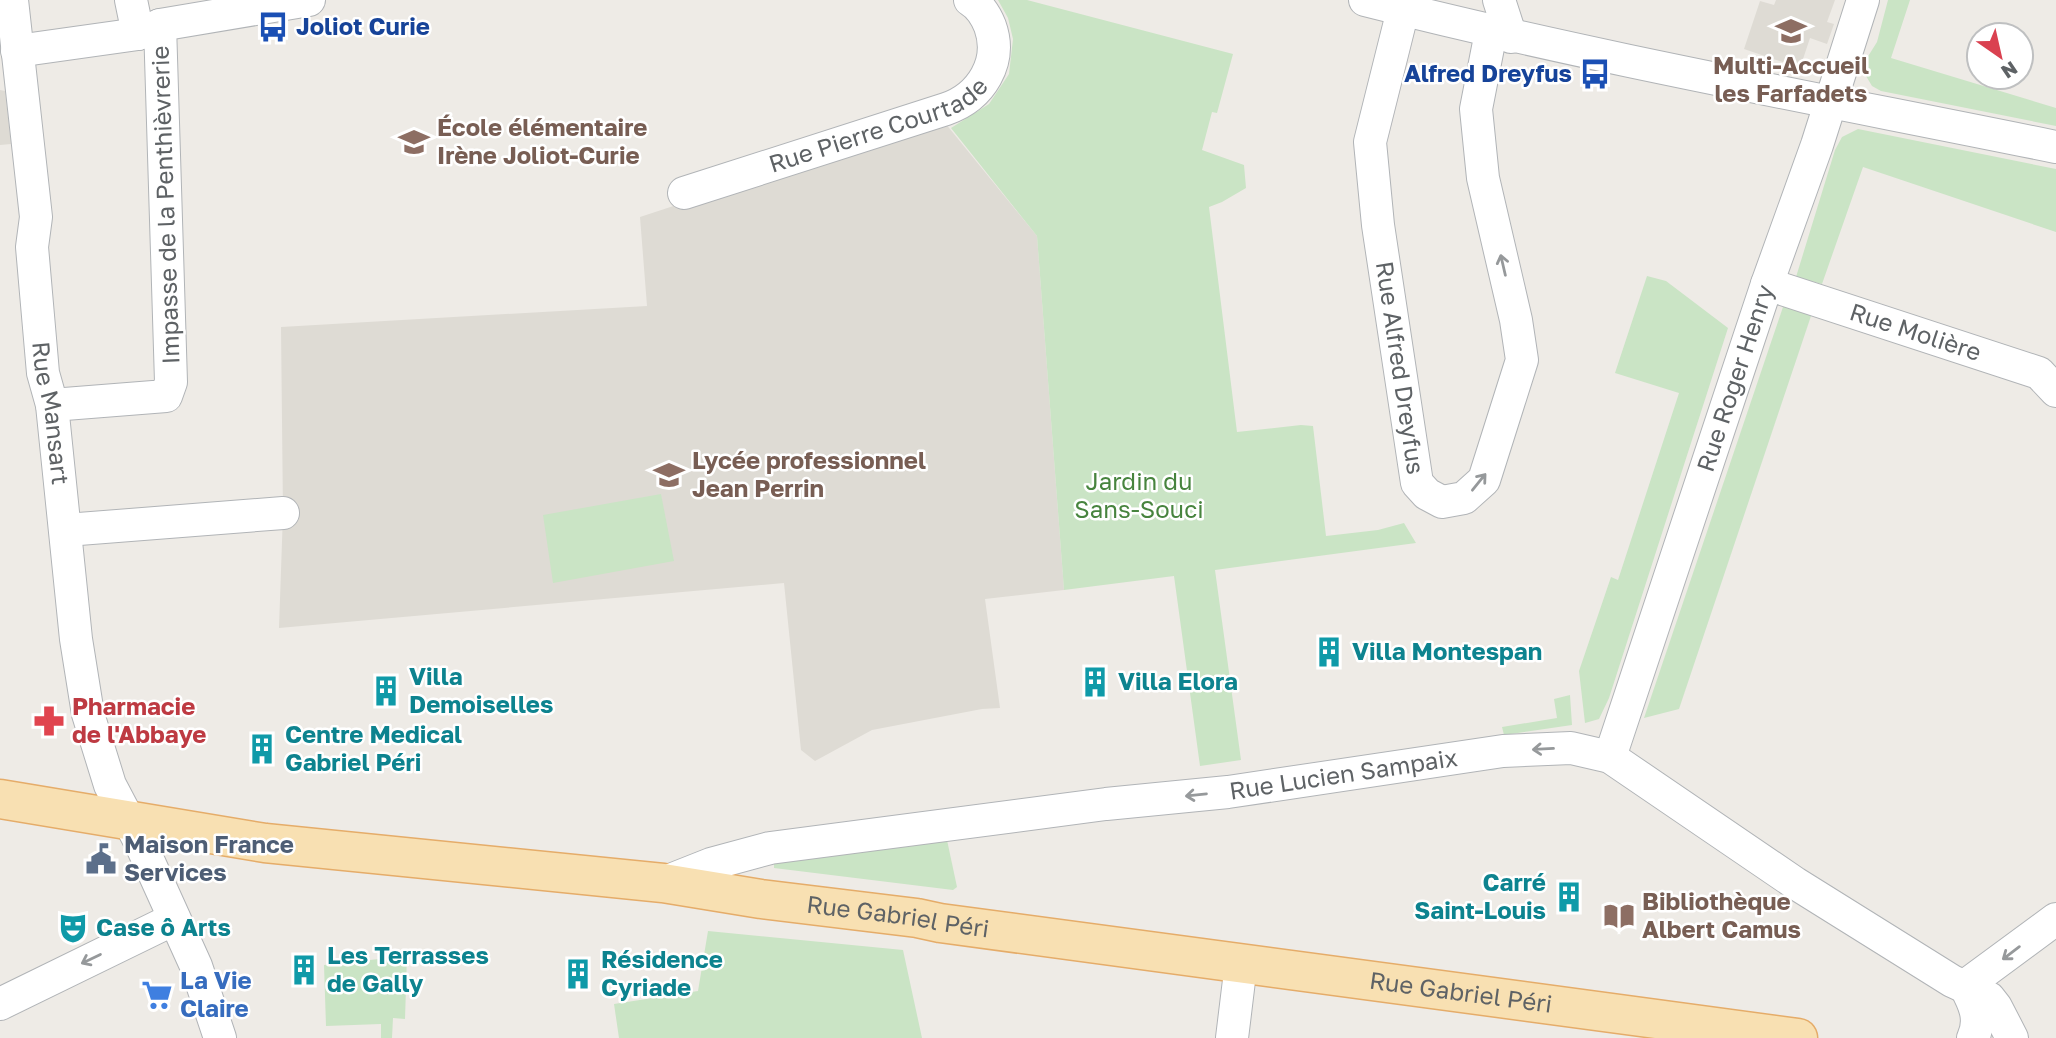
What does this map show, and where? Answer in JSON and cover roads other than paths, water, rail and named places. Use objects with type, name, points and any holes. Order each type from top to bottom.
[{"type":"main road","name":"Rue Gabriel Péri","points":[[0,799],[265,843],[663,883],[761,899],[917,918],[1241,964],[1662,1029],[1798,1038]]},
{"type":"street","name":"Rue Mansart","points":[[12,0],[36,217],[32,247],[44,373],[52,405],[76,639],[88,714],[110,785],[196,966],[220,1038]]},
{"type":"street","name":"Impasse de la Penthièvrerie","points":[[52,405],[166,396],[171,382],[149,29],[131,0]]},
{"type":"street","points":[[17,51],[309,0]]},
{"type":"street","name":"Rue Pierre Courtade","points":[[684,193],[934,113],[966,100],[986,77],[993,52],[993,38],[988,22],[976,4],[970,0]]},
{"type":"street","points":[[1365,0],[1501,34],[2056,147]]},
{"type":"street","points":[[1499,0],[1501,34]]},
{"type":"street","name":"Rue Roger Henry","points":[[1610,757],[1863,0]]},
{"type":"street","name":"Rue Alfred Dreyfus","points":[[1403,9],[1370,142],[1378,225],[1418,483],[1427,494],[1442,502],[1464,498],[1484,480],[1522,360],[1516,320],[1483,178],[1476,109],[1501,34]]},
{"type":"street","name":"Rue Molière","points":[[1768,284],[2039,373],[2056,391]]},
{"type":"street","points":[[66,530],[283,513]]},
{"type":"street","name":"Rue Lucien Sampaix","points":[[663,883],[711,864],[758,850],[1106,804],[1240,790],[1503,751],[1571,748],[1610,757],[1795,883],[1952,981],[1989,998],[2012,1038]]},
{"type":"street","points":[[0,1004],[174,919]]},
{"type":"street","points":[[1973,1038],[1978,1023],[1976,1007],[1965,986],[2056,919]]},
{"type":"street","points":[[1232,1038],[1241,964]]},
{"type":"place","name":"Joliot Curie","points":[[273,27]]},
{"type":"place","name":"Multi-Accueil les Farfadets","points":[[1791,31]]},
{"type":"place","name":"Alfred Dreyfus","points":[[1595,74]]},
{"type":"place","name":"École élémentaire Irène Joliot-Curie","points":[[414,142]]},
{"type":"place","name":"Lycée professionnel Jean Perrin","points":[[669,475]]},
{"type":"place","name":"Villa Montespan","points":[[1329,652]]},
{"type":"place","name":"Villa Elora","points":[[1095,682]]},
{"type":"place","name":"Villa Demoiselles","points":[[386,691]]},
{"type":"place","name":"Pharmacie de l'Abbaye","points":[[49,721]]},
{"type":"place","name":"Centre Medical Gabriel Péri","points":[[262,749]]},
{"type":"place","name":"Maison France Services","points":[[101,859]]},
{"type":"place","name":"Carré Saint-Louis","points":[[1569,897]]},
{"type":"place","name":"Bibliothèque Albert Camus","points":[[1619,916]]},
{"type":"place","name":"Case ô Arts","points":[[73,928]]},
{"type":"place","name":"Les Terrasses de Gally","points":[[304,970]]},
{"type":"place","name":"Résidence Cyriade","points":[[578,974]]},
{"type":"place","name":"La Vie Claire","points":[[157,995]]},
{"type":"park label","name":"Jardin du Sans-Souci","points":[[1139,496]]}]
